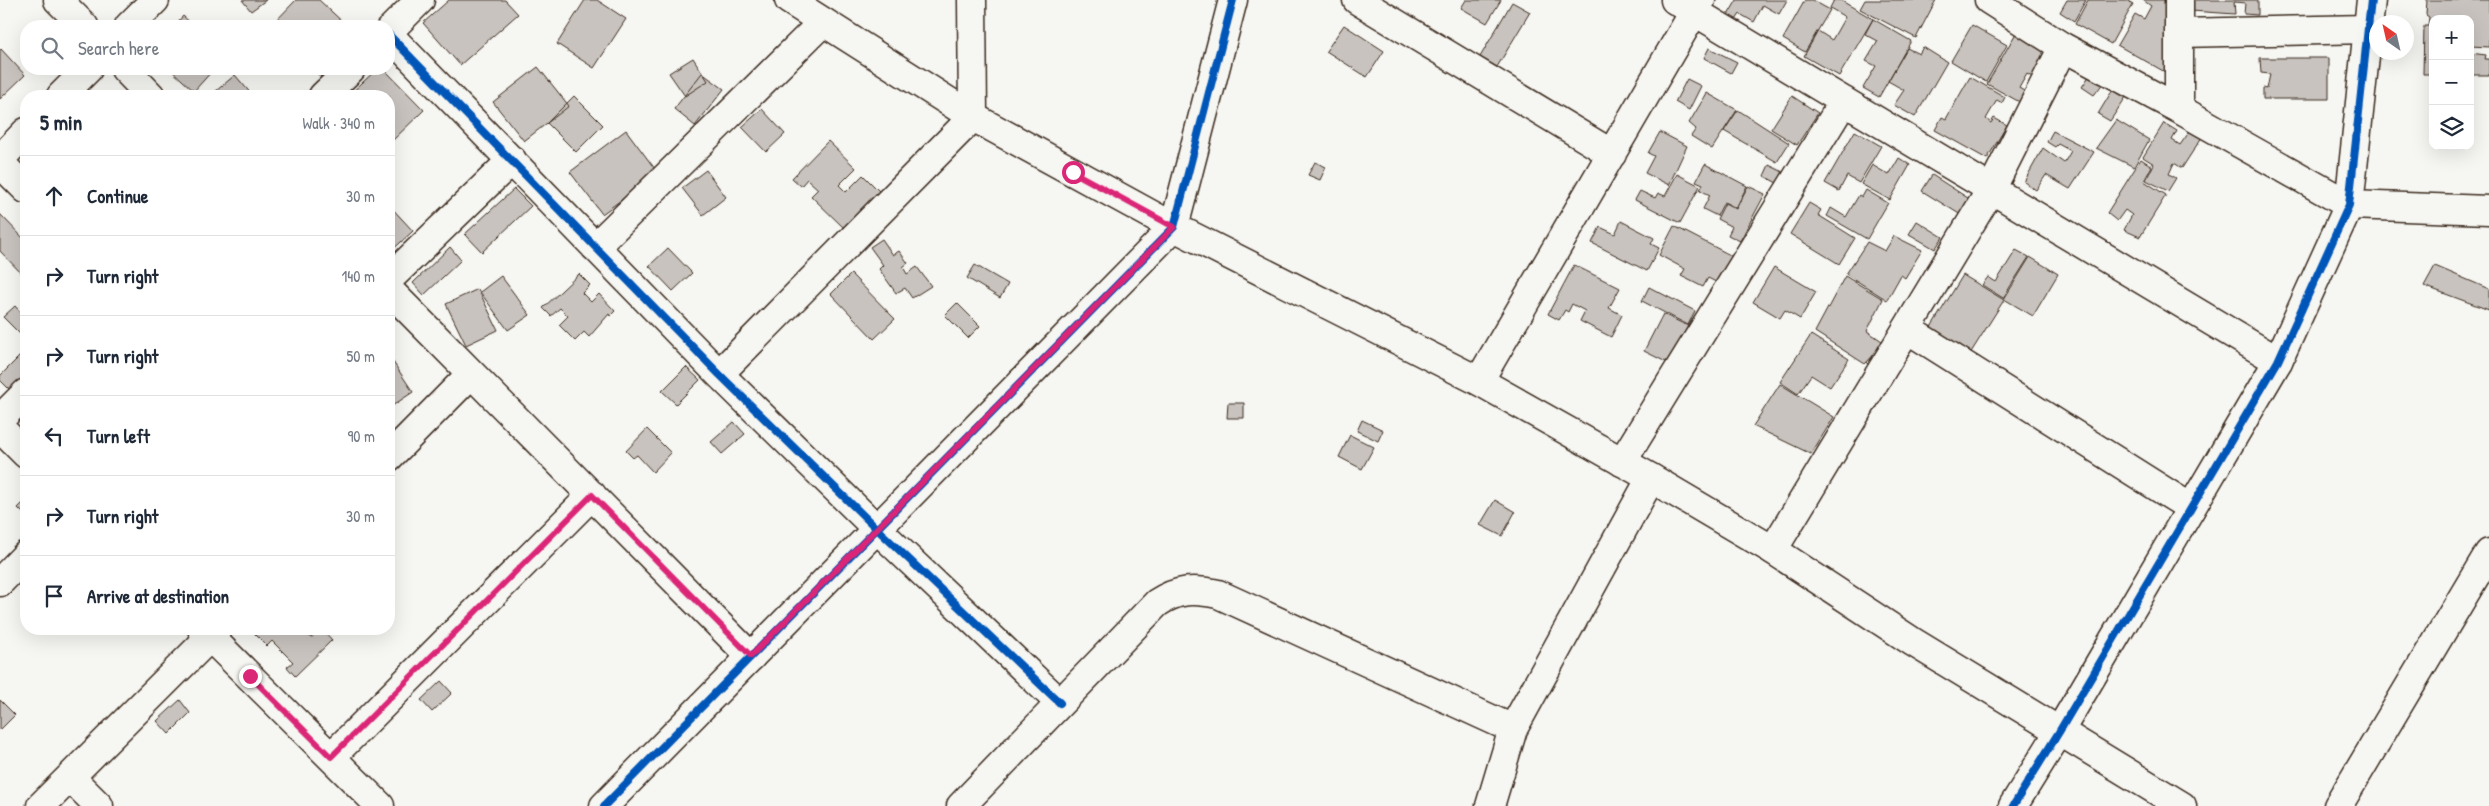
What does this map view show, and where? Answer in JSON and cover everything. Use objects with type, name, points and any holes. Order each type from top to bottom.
[{"type":"street","points":[[58,0],[78,20]]},
{"type":"street","points":[[135,20],[155,0]]},
{"type":"street","points":[[395,25],[420,0]]},
{"type":"street","points":[[790,0],[973,117],[1174,227],[1480,380],[1651,478],[1773,550],[1913,642],[2182,806]]},
{"type":"street","points":[[719,374],[973,117],[972,0]]},
{"type":"street","points":[[604,806],[1174,227],[1233,0]]},
{"type":"street","points":[[1357,0],[1612,154]]},
{"type":"street","points":[[1989,0],[2063,47],[2179,109],[2349,205],[2489,210]]},
{"type":"street","points":[[2179,0],[2179,109]]},
{"type":"street","points":[[2012,806],[2059,732],[2278,361],[2349,205],[2371,0]]},
{"type":"street","points":[[1480,380],[1612,154],[1690,4],[1844,101],[2278,361]]},
{"type":"street","points":[[595,247],[824,22]]},
{"type":"street","points":[[2180,33],[2368,29]]},
{"type":"street","points":[[395,41],[719,374],[876,528],[1060,703]]},
{"type":"street","points":[[1773,550],[1992,188],[2063,47]]},
{"type":"street","points":[[67,90],[82,75]]},
{"type":"street","points":[[131,75],[146,90]]},
{"type":"street","points":[[329,90],[345,75]]},
{"type":"street","points":[[1622,462],[1844,101]]},
{"type":"street","points":[[0,158],[20,138]]},
{"type":"street","points":[[395,273],[512,160]]},
{"type":"street","points":[[0,163],[20,183]]},
{"type":"street","points":[[395,296],[751,656]]},
{"type":"street","points":[[1907,329],[2191,508]]},
{"type":"street","points":[[395,451],[471,374]]},
{"type":"street","points":[[0,419],[20,399]]},
{"type":"street","points":[[0,428],[20,448]]},
{"type":"street","points":[[1490,806],[1513,729],[1651,478]]},
{"type":"street","points":[[331,757],[592,495]]},
{"type":"street","points":[[2338,806],[2480,587],[2489,553]]},
{"type":"street","points":[[0,582],[20,561]]},
{"type":"street","points":[[960,806],[1156,603],[1172,593],[1195,589],[1218,594],[1513,729]]},
{"type":"street","points":[[41,806],[206,635]]},
{"type":"street","points":[[214,635],[380,806]]},
{"type":"street","points":[[70,777],[99,806]]},
{"type":"building","points":[[242,0],[266,0],[251,11]]},
{"type":"building","points":[[296,0],[319,0],[341,20],[277,20]]},
{"type":"building","points":[[449,0],[505,0],[518,14],[460,65],[423,23]]},
{"type":"building","points":[[585,0],[597,0],[626,19],[594,68],[557,44]]},
{"type":"building","points":[[1466,0],[1501,0],[1487,23],[1461,8]]},
{"type":"building","points":[[1737,0],[1787,0],[1779,14],[1763,5],[1754,22],[1740,14],[1736,20],[1728,15]]},
{"type":"building","points":[[1805,0],[1812,0],[1830,10],[1805,52],[1783,39]]},
{"type":"building","points":[[1834,0],[1840,0],[1873,19],[1839,76],[1804,56],[1818,31],[1832,40],[1845,17],[1830,8]]},
{"type":"building","points":[[1865,0],[1936,0],[1916,38],[1860,9]]},
{"type":"building","points":[[2067,0],[2086,0],[2074,21],[2060,12]]},
{"type":"building","points":[[2088,0],[2126,0],[2133,4],[2111,44],[2075,24]]},
{"type":"building","points":[[2143,0],[2173,0],[2165,72],[2117,45],[2135,14],[2144,19],[2151,6]]},
{"type":"building","points":[[2193,0],[2258,0],[2258,15],[2244,14],[2245,3],[2234,2],[2235,14],[2191,11]]},
{"type":"building","points":[[2427,0],[2489,0],[2489,47],[2474,46],[2474,15],[2429,15],[2429,17],[2426,15]]},
{"type":"building","points":[[1512,2],[1530,12],[1497,67],[1480,57]]},
{"type":"building","points":[[183,16],[187,20],[179,20]]},
{"type":"building","points":[[2429,17],[2429,74],[2423,74],[2424,26],[2428,26]]},
{"type":"building","points":[[1873,19],[1911,41],[1879,97],[1863,88],[1876,66],[1866,61],[1878,41],[1865,34]]},
{"type":"building","points":[[1344,25],[1384,51],[1367,77],[1326,51]]},
{"type":"building","points":[[1972,25],[2007,45],[1986,82],[1951,61]]},
{"type":"building","points":[[2016,33],[2054,54],[2039,81],[2027,74],[2019,88],[2031,95],[2025,105],[1987,84]]},
{"type":"building","points":[[1923,47],[1947,62],[1915,117],[1894,105],[1904,90],[1888,81],[1907,48],[1919,54]]},
{"type":"building","points":[[1709,48],[1737,62],[1731,73],[1704,58]]},
{"type":"building","points":[[0,50],[20,70],[20,75],[25,75],[0,99]]},
{"type":"building","points":[[2474,54],[2486,55],[2485,59],[2489,59],[2489,75],[2474,75]]},
{"type":"building","points":[[693,58],[708,81],[685,96],[669,73]]},
{"type":"building","points":[[2260,58],[2329,58],[2329,99],[2263,99],[2263,88],[2267,89],[2270,74],[2261,73]]},
{"type":"building","points":[[538,67],[569,106],[524,141],[493,102]]},
{"type":"building","points":[[702,73],[724,89],[695,126],[674,109]]},
{"type":"building","points":[[2091,73],[2104,82],[2094,95],[2082,87]]},
{"type":"building","points":[[177,75],[209,75],[193,90]]},
{"type":"building","points":[[235,75],[248,90],[217,90]]},
{"type":"building","points":[[371,75],[390,75],[424,110],[395,138],[395,90],[354,90]]},
{"type":"building","points":[[1970,77],[2005,97],[2002,103],[1997,100],[1986,119],[1991,123],[1994,118],[2007,125],[1987,159],[1935,130],[1942,117],[1946,119]]},
{"type":"building","points":[[1687,79],[1701,86],[1689,110],[1675,102]]},
{"type":"building","points":[[2115,86],[2128,94],[2110,121],[2098,114]]},
{"type":"building","points":[[1707,93],[1737,110],[1712,149],[1691,136],[1696,129],[1689,123]]},
{"type":"building","points":[[574,96],[603,125],[576,152],[547,123]]},
{"type":"building","points":[[1792,96],[1818,113],[1797,145],[1771,129]]},
{"type":"building","points":[[762,109],[785,134],[766,152],[742,127]]},
{"type":"building","points":[[1738,110],[1789,143],[1777,162],[1724,131]]},
{"type":"building","points":[[2116,120],[2149,140],[2134,167],[2096,148]]},
{"type":"building","points":[[2164,123],[2177,131],[2172,140],[2180,145],[2190,131],[2202,137],[2182,168],[2174,163],[2169,174],[2176,178],[2168,191],[2146,180],[2154,164],[2143,157]]},
{"type":"building","points":[[626,130],[658,173],[602,214],[570,172]]},
{"type":"building","points":[[1855,131],[1881,146],[1859,183],[1847,176],[1839,191],[1825,183]]},
{"type":"building","points":[[2053,131],[2094,152],[2070,189],[2046,175],[2036,190],[2024,182],[2043,148],[2064,163],[2071,151],[2058,144],[2055,147],[2047,142]]},
{"type":"building","points":[[1660,132],[1687,146],[1669,185],[1645,173],[1654,156],[1648,153]]},
{"type":"building","points":[[828,141],[856,168],[839,185],[846,192],[863,175],[881,193],[845,229],[811,196],[818,189],[807,179],[801,186],[792,178]]},
{"type":"building","points":[[1899,158],[1910,165],[1890,200],[1861,184],[1872,165],[1889,175]]},
{"type":"building","points":[[2141,159],[2152,166],[2144,181],[2166,195],[2140,237],[2124,230],[2132,215],[2125,210],[2117,221],[2107,213]]},
{"type":"building","points":[[1315,162],[1326,167],[1320,180],[1308,175]]},
{"type":"building","points":[[1705,164],[1747,186],[1736,208],[1724,202],[1717,216],[1703,209],[1710,195],[1700,190],[1703,184],[1696,181]]},
{"type":"building","points":[[1769,165],[1783,172],[1777,183],[1764,176]]},
{"type":"building","points":[[706,170],[726,197],[703,215],[682,188]]},
{"type":"building","points":[[1677,174],[1700,186],[1680,223],[1635,200],[1640,191],[1655,198],[1658,193],[1665,196]]},
{"type":"building","points":[[1932,175],[1971,200],[1961,215],[1922,191]]},
{"type":"building","points":[[1748,186],[1765,194],[1740,241],[1728,235],[1732,227],[1717,219],[1725,203],[1736,209]]},
{"type":"building","points":[[514,189],[531,206],[482,252],[465,234]]},
{"type":"building","points":[[1866,190],[1888,203],[1867,239],[1827,216],[1831,208],[1846,217],[1859,195],[1862,197]]},
{"type":"building","points":[[1809,203],[1821,210],[1818,215],[1855,238],[1839,264],[1790,234]]},
{"type":"building","points":[[395,212],[413,231],[395,248]]},
{"type":"building","points":[[0,214],[20,235],[20,272],[0,251]]},
{"type":"building","points":[[1621,221],[1654,238],[1651,244],[1659,248],[1647,271],[1592,243],[1600,227],[1615,234]]},
{"type":"building","points":[[1917,221],[1943,237],[1935,249],[1909,234]]},
{"type":"building","points":[[1674,226],[1732,256],[1718,283],[1708,278],[1703,287],[1681,276],[1685,269],[1659,255]]},
{"type":"building","points":[[1894,236],[1922,250],[1905,278],[1901,275],[1887,300],[1846,274],[1867,242],[1885,251]]},
{"type":"building","points":[[882,239],[893,255],[899,251],[908,263],[903,267],[907,274],[917,267],[931,286],[912,298],[905,288],[896,293],[879,269],[883,265],[870,247]]},
{"type":"building","points":[[450,247],[461,260],[424,295],[413,283]]},
{"type":"building","points":[[668,248],[692,273],[673,291],[649,266]]},
{"type":"building","points":[[2016,250],[2029,257],[2003,298],[1982,285],[1988,277],[1996,282]]},
{"type":"building","points":[[2030,257],[2058,274],[2033,316],[2004,299]]},
{"type":"building","points":[[975,265],[1008,284],[1000,298],[967,278]]},
{"type":"building","points":[[1574,265],[1620,288],[1609,308],[1622,315],[1611,337],[1580,321],[1585,311],[1572,304],[1568,312],[1565,310],[1559,320],[1548,314]]},
{"type":"building","points":[[2435,266],[2489,289],[2489,310],[2424,286]]},
{"type":"building","points":[[1774,267],[1816,292],[1800,319],[1785,310],[1780,318],[1753,302]]},
{"type":"building","points":[[579,274],[590,285],[582,293],[591,302],[599,294],[615,311],[610,316],[609,314],[589,337],[584,332],[575,341],[559,325],[568,316],[560,308],[551,316],[543,308]]},
{"type":"building","points":[[851,274],[895,319],[874,339],[831,294]]},
{"type":"building","points":[[1963,275],[2004,300],[1968,357],[1928,332]]},
{"type":"building","points":[[501,276],[530,315],[508,330],[480,292]]},
{"type":"building","points":[[1845,276],[1883,299],[1867,331],[1885,343],[1865,364],[1815,332]]},
{"type":"building","points":[[1649,287],[1695,311],[1688,325],[1642,301]]},
{"type":"building","points":[[478,289],[498,330],[466,345],[446,304]]},
{"type":"building","points":[[957,303],[980,326],[968,338],[945,315]]},
{"type":"building","points":[[15,306],[20,311],[20,334],[3,317]]},
{"type":"building","points":[[1663,314],[1688,326],[1668,363],[1644,351]]},
{"type":"building","points":[[1811,335],[1849,359],[1830,387],[1811,375],[1798,394],[1780,382]]},
{"type":"building","points":[[20,356],[20,386],[13,393],[0,380],[0,376]]},
{"type":"building","points":[[395,365],[413,392],[395,404]]},
{"type":"building","points":[[686,367],[700,380],[676,404],[662,391]]},
{"type":"building","points":[[1780,384],[1834,417],[1811,454],[1753,426]]},
{"type":"building","points":[[1228,403],[1244,403],[1244,418],[1227,418]]},
{"type":"building","points":[[1362,420],[1383,430],[1378,441],[1357,431]]},
{"type":"building","points":[[734,422],[745,434],[722,454],[711,442]]},
{"type":"building","points":[[647,429],[671,453],[653,472],[637,455],[633,458],[626,451]]},
{"type":"building","points":[[1350,435],[1374,447],[1362,469],[1339,457]]},
{"type":"building","points":[[1495,500],[1515,512],[1502,536],[1480,525]]},
{"type":"building","points":[[256,635],[308,635],[311,638],[315,635],[327,635],[332,640],[295,676],[287,667],[293,662],[272,641],[267,646]]},
{"type":"building","points":[[441,681],[452,693],[432,712],[421,700]]},
{"type":"building","points":[[0,700],[15,715],[0,730]]},
{"type":"building","points":[[180,700],[190,713],[169,734],[157,721]]},
{"type":"cycle path","points":[[604,806],[1174,227],[1233,0]]},
{"type":"cycle path","points":[[2013,806],[2059,732],[2278,361],[2349,205],[2371,0]]},
{"type":"cycle path","points":[[395,41],[719,374],[876,528],[1060,703]]},
{"type":"route","points":[[250,676],[331,757],[592,495],[751,656],[1174,227],[1073,172]]}]
